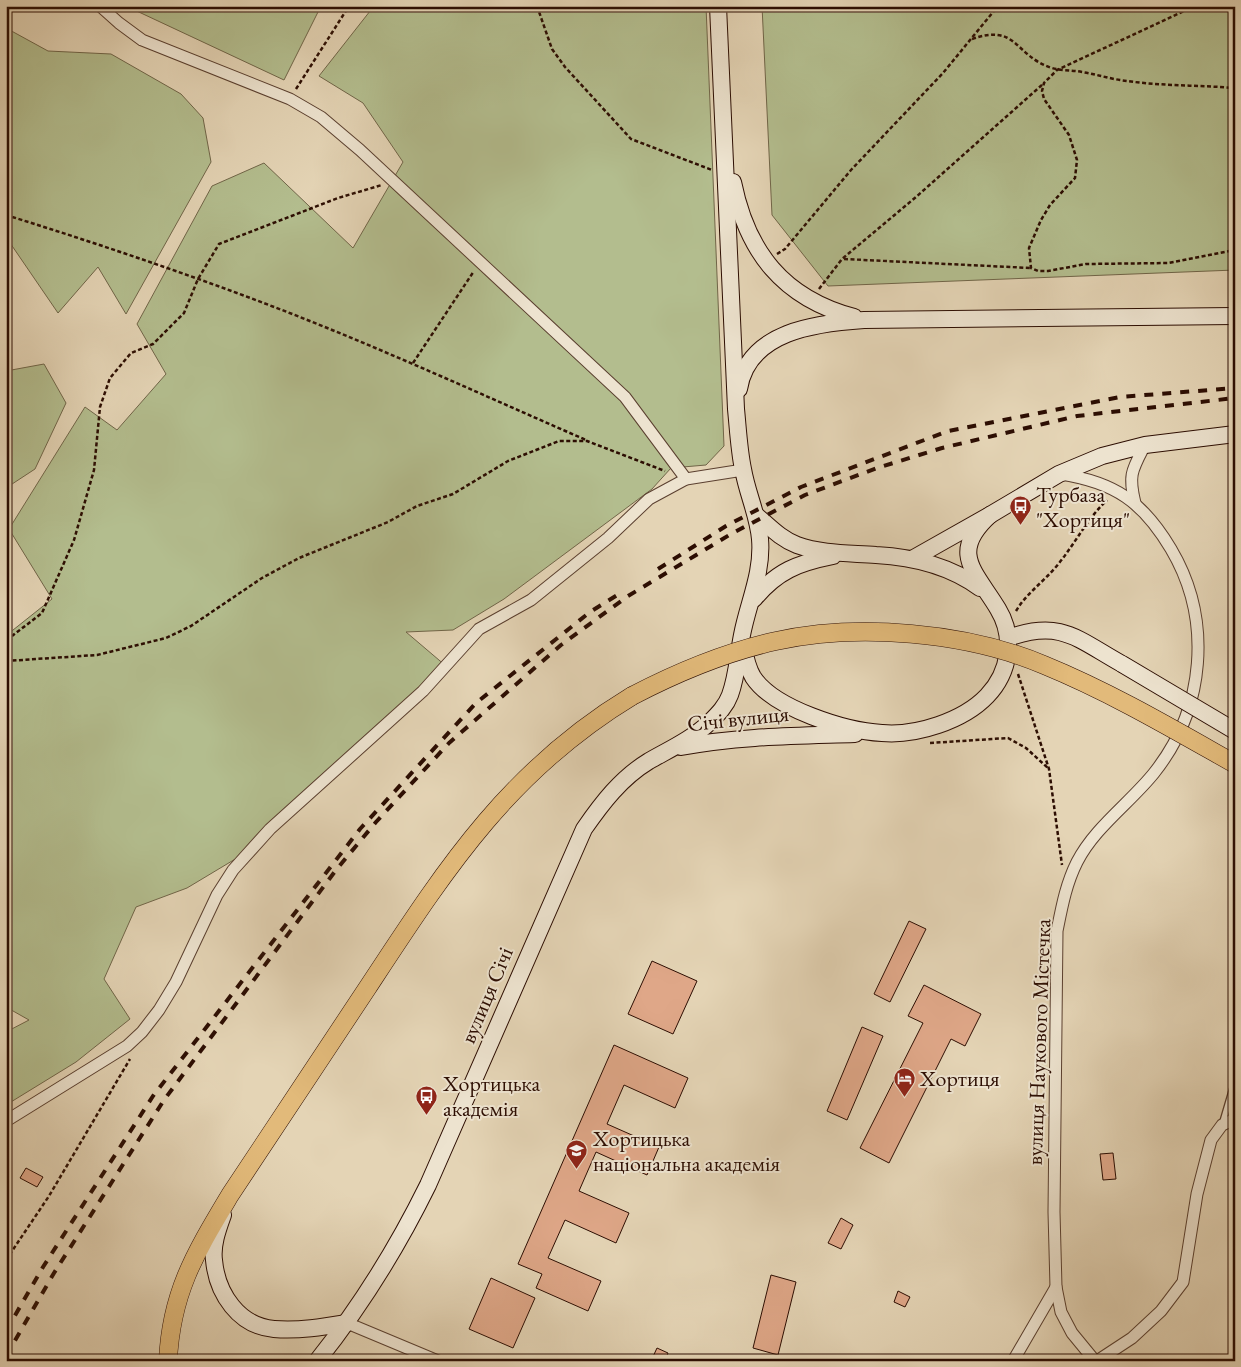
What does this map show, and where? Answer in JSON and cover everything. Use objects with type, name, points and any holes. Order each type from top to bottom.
[{"type":"main road","points":[[718,6],[736,409]]},
{"type":"main road","points":[[725,146],[736,197],[750,234],[765,261],[787,286],[810,301],[864,320]]},
{"type":"main road","points":[[736,409],[741,379],[756,354],[773,340],[790,332],[825,323],[864,320],[1235,316]]},
{"type":"main road","name":"Січі вулиця","points":[[675,748],[708,724],[721,711],[730,695],[742,635],[760,564],[757,516],[743,470],[736,409]]},
{"type":"main road","points":[[912,559],[990,516],[1059,474],[1102,456],[1145,445],[1235,434]]},
{"type":"main road","points":[[757,516],[781,537],[798,545],[848,554],[912,559],[944,568],[968,579],[986,592]]},
{"type":"main road","points":[[742,635],[746,663],[754,678],[768,694],[795,710],[835,724],[883,733],[912,731],[945,722],[967,711],[987,696],[1000,679],[1006,663],[1008,637],[999,609],[973,572],[968,559],[968,547],[975,531],[990,516]]},
{"type":"main road","points":[[752,600],[768,582],[786,570],[810,561],[848,554]]},
{"type":"main road","points":[[1008,637],[1026,631],[1054,629],[1069,635],[1235,731]]},
{"type":"main road","points":[[168,1361],[169,1336],[178,1293],[199,1247],[230,1195],[440,878],[488,816],[551,754],[579,730],[632,696],[696,666],[777,641],[824,634],[882,633],[937,636],[988,646],[1043,664],[1160,722],[1235,764]]},
{"type":"main road","name":"Січі вулиця","points":[[675,748],[718,740],[782,735],[883,733]]},
{"type":"main road","name":"вулиця Січі","points":[[317,1361],[347,1323],[405,1231],[428,1185],[584,829],[605,799],[625,779],[649,761],[675,748]]},
{"type":"main road","points":[[230,1195],[216,1235],[213,1259],[221,1292],[243,1319],[272,1329],[306,1329],[347,1323]]},
{"type":"street","points":[[100,6],[142,40],[290,99],[321,118],[360,150],[624,397],[686,479]]},
{"type":"street","points":[[1135,503],[1130,484],[1132,472],[1145,445]]},
{"type":"street","points":[[6,1121],[127,1046],[142,1032],[176,982],[217,895],[233,870],[270,829],[423,691],[479,629],[531,600],[608,538],[649,499],[686,479],[743,470]]},
{"type":"street","name":"вулиця Наукового Містечка","points":[[1059,474],[1089,478],[1117,490],[1135,503],[1159,528],[1178,560],[1189,587],[1196,614],[1199,650],[1188,711],[1175,740],[1154,773],[1094,837],[1078,860],[1065,888],[1058,931],[1054,1212],[1056,1288],[1060,1312],[1072,1333],[1096,1361]]},
{"type":"street","points":[[1096,1361],[1132,1338],[1160,1312],[1183,1282],[1197,1194],[1211,1140],[1222,1124],[1235,1119]]},
{"type":"street","points":[[1013,1361],[1056,1288]]},
{"type":"street","points":[[347,1323],[438,1361]]},
{"type":"lane","points":[[1222,1124],[1235,1082]]},
{"type":"path","points":[[290,99],[349,6]]},
{"type":"path","points":[[537,6],[552,49],[565,67],[631,139],[725,175]]},
{"type":"path","points":[[765,261],[785,250],[851,170],[943,73],[998,6]]},
{"type":"path","points":[[810,301],[842,259],[916,197],[1057,70],[1195,6]]},
{"type":"path","points":[[971,39],[989,33],[1000,34],[1012,40],[1036,63],[1057,70],[1080,71],[1120,80],[1235,88]]},
{"type":"path","points":[[1031,268],[1029,248],[1050,205],[1075,178],[1076,160],[1069,135],[1044,99],[1042,91],[1044,83]]},
{"type":"path","points":[[6,655],[12,636],[42,613],[74,540],[94,470],[100,407],[110,378],[131,353],[153,344],[184,313],[198,279],[219,244],[338,198],[392,181]]},
{"type":"path","points":[[6,215],[152,262],[283,310],[413,363],[587,440],[686,479]]},
{"type":"path","points":[[842,259],[1031,268],[1038,271],[1048,271],[1086,264],[1168,263],[1235,250]]},
{"type":"path","points":[[413,363],[480,261]]},
{"type":"path","points":[[6,661],[97,655],[166,638],[191,626],[262,578],[299,558],[388,522],[417,506],[453,494],[508,461],[525,454],[559,441],[587,440]]},
{"type":"path","points":[[1065,888],[1049,769],[1008,637],[1022,602],[1055,568],[1094,512],[1117,490]]},
{"type":"path","points":[[922,744],[1008,738],[1026,748],[1049,769]]},
{"type":"path","points":[[6,1260],[49,1196],[134,1052]]},
{"type":"green space","points":[[126,6],[321,6],[284,80]]},
{"type":"green space","points":[[374,6],[706,6],[724,446],[706,465],[671,468],[652,489],[504,599],[453,630],[406,632],[446,666],[252,849],[187,888],[136,907],[104,979],[130,1019],[76,1062],[6,1105],[6,1032],[29,1020],[6,1007],[6,672],[8,634],[52,599],[9,529],[85,407],[117,430],[166,374],[137,324],[212,186],[264,163],[353,248],[403,162],[363,103],[319,76]]},
{"type":"green space","points":[[762,6],[1235,6],[1235,270],[828,286],[772,215]]},
{"type":"green space","points":[[6,28],[48,51],[111,54],[181,94],[203,118],[211,162],[126,314],[98,267],[58,313],[6,237]]},
{"type":"green space","points":[[44,364],[66,403],[35,469],[6,488],[6,444],[10,440],[6,433],[6,371]]},
{"type":"building","points":[[909,921],[926,929],[890,1002],[874,994]]},
{"type":"building","points":[[652,961],[697,981],[673,1034],[628,1014]]},
{"type":"building","name":"Хортиця","points":[[924,985],[981,1014],[965,1046],[951,1039],[889,1163],[860,1148],[923,1023],[908,1016]]},
{"type":"building","points":[[862,1027],[883,1036],[847,1120],[827,1111]]},
{"type":"building","points":[[614,1045],[688,1078],[675,1108],[624,1085],[607,1124],[659,1147],[647,1175],[596,1152],[579,1191],[629,1213],[616,1243],[565,1220],[548,1258],[601,1281],[588,1311],[536,1288],[542,1274],[518,1264]]},
{"type":"building","points":[[1113,1153],[1116,1179],[1103,1180],[1100,1154]]},
{"type":"building","points":[[26,1168],[43,1177],[37,1187],[20,1178]]},
{"type":"building","points":[[841,1218],[853,1225],[841,1249],[828,1243]]},
{"type":"building","points":[[771,1275],[796,1282],[778,1355],[753,1348]]},
{"type":"building","points":[[491,1278],[535,1298],[513,1348],[469,1329]]},
{"type":"building","points":[[898,1291],[910,1297],[905,1307],[894,1302]]},
{"type":"building","points":[[657,1348],[668,1353],[665,1361],[651,1361]]},
{"type":"railway","points":[[658,569],[726,526],[801,487],[948,431],[1120,397],[1235,388]]},
{"type":"railway","points":[[6,1356],[54,1273],[164,1100],[336,870],[376,822],[449,743],[561,645],[628,596],[731,534],[805,495],[877,468],[942,448],[1077,416],[1235,398]]},
{"type":"railway","points":[[6,1331],[43,1267],[153,1096],[360,829],[476,703],[590,612],[622,592]]},
{"type":"place","name":"Турбаза \"Хортиця\"","points":[[1020,526]]},
{"type":"place","name":"Хортиця","points":[[904,1097]]},
{"type":"place","name":"Хортицька академія","points":[[427,1115]]},
{"type":"place","name":"Хортицька національна академія","points":[[577,1170]]}]
